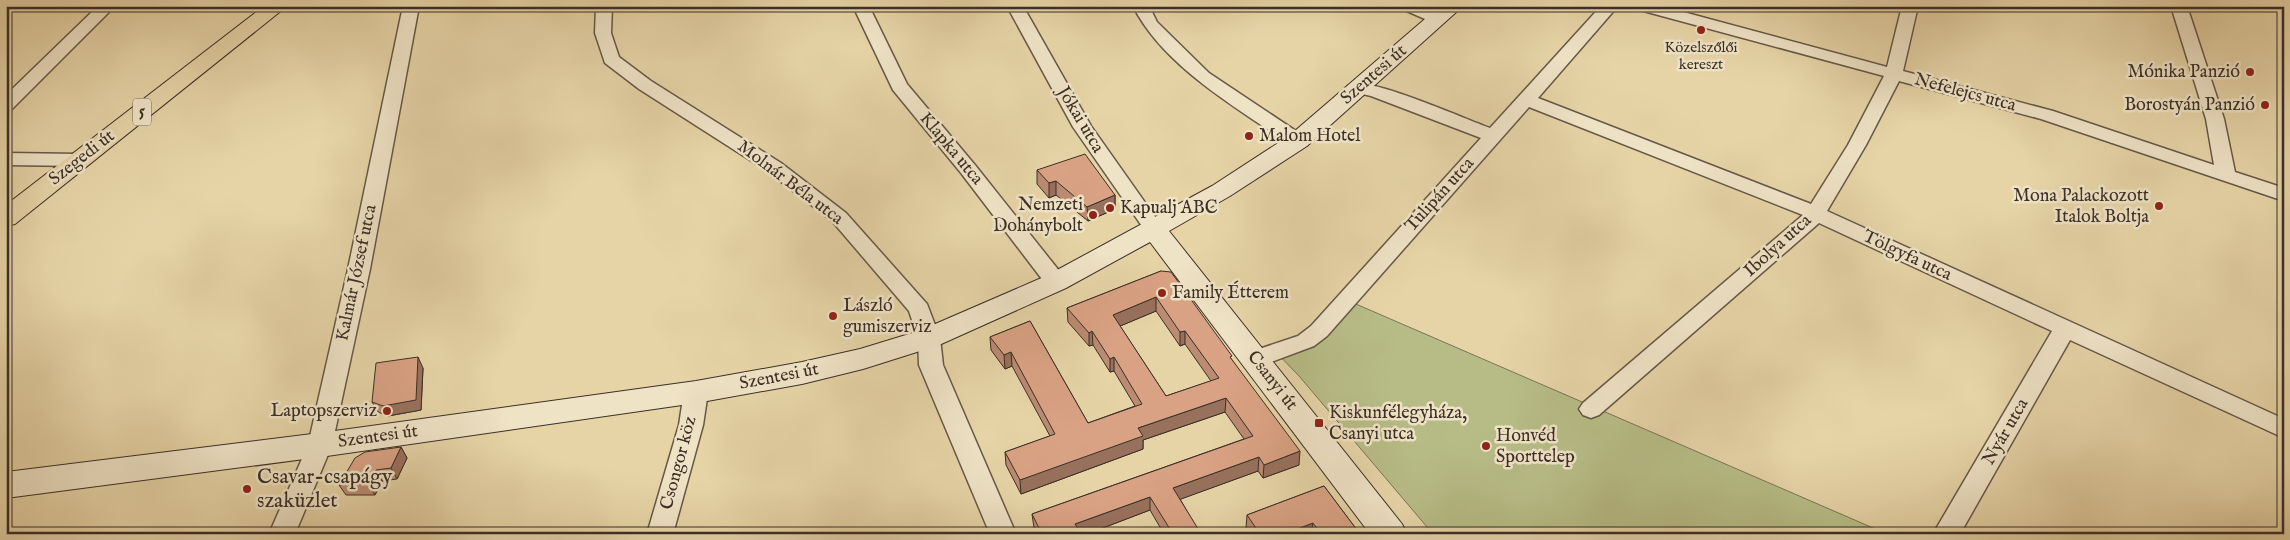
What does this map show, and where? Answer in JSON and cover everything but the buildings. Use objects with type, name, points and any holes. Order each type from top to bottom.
[{"type":"main road","name":"Szegedi út","points":[[6,218],[277,6]]},
{"type":"street","points":[[6,104],[107,6]]},
{"type":"street","name":"Kalmár József utca","points":[[282,534],[320,445],[359,269],[411,6]]},
{"type":"street","name":"Molnár Béla utca","points":[[604,6],[603,33],[611,59],[645,85],[774,166],[840,217],[918,309],[929,338],[931,365],[1003,534]]},
{"type":"street","name":"Klapka utca","points":[[861,6],[899,86],[968,169],[1056,282]]},
{"type":"street","name":"Jókai utca","points":[[1015,6],[1082,127],[1153,228]]},
{"type":"street","points":[[1142,6],[1150,24],[1203,77],[1298,141]]},
{"type":"street","points":[[1408,6],[1446,12]]},
{"type":"street","name":"Tulipán utca","points":[[1255,359],[1306,341],[1329,320],[1610,6]]},
{"type":"street","name":"Nefelejcs utca","points":[[1642,6],[2047,115],[2284,195]]},
{"type":"street","name":"Ibolya utca","points":[[1591,409],[1815,214],[1857,145],[1894,74],[1910,6]]},
{"type":"street","points":[[2179,6],[2215,119],[2226,175]]},
{"type":"street","name":"Szentesi út","points":[[6,485],[320,445],[696,392],[863,359],[929,338],[1056,282],[1221,191],[1298,141],[1446,12]]},
{"type":"street","points":[[1360,88],[1377,92],[1493,136]]},
{"type":"street","name":"Tölgyfa utca","points":[[1525,99],[1815,214],[2284,429]]},
{"type":"street","points":[[6,159],[80,160]]},
{"type":"street","name":"Csanyi út","points":[[1153,228],[1390,534]]},
{"type":"street","name":"Nyár utca","points":[[1946,534],[2065,329]]},
{"type":"street","name":"Csongor köz","points":[[660,534],[691,425],[696,392]]},
{"type":"green space","name":"Honvéd Sporttelep","points":[[1342,298],[1887,534],[1433,534],[1299,376],[1272,348],[1302,338]]},
{"type":"place","name":"Közelszőlői kereszt","points":[[1701,30]]},
{"type":"place","name":"Mónika Panzió","points":[[2250,72]]},
{"type":"place","name":"Borostyán Panzió","points":[[2265,105]]},
{"type":"place","name":"Malom Hotel","points":[[1249,136]]},
{"type":"place","name":"Mona Palackozott Italok Boltja","points":[[2159,206]]},
{"type":"place","name":"Kapualj ABC","points":[[1110,208]]},
{"type":"place","name":"Nemzeti Dohánybolt","points":[[1093,215]]},
{"type":"place","name":"Family Étterem","points":[[1162,293]]},
{"type":"place","name":"László gumiszerviz","points":[[833,316]]},
{"type":"place","name":"Laptopszerviz","points":[[387,411]]},
{"type":"place","name":"Kiskunfélegyháza, Csanyi utca","points":[[1319,423]]},
{"type":"place","name":"Honvéd Sporttelep","points":[[1486,446]]},
{"type":"place","name":"Csavar-csapágy szaküzlet","points":[[247,489]]}]
